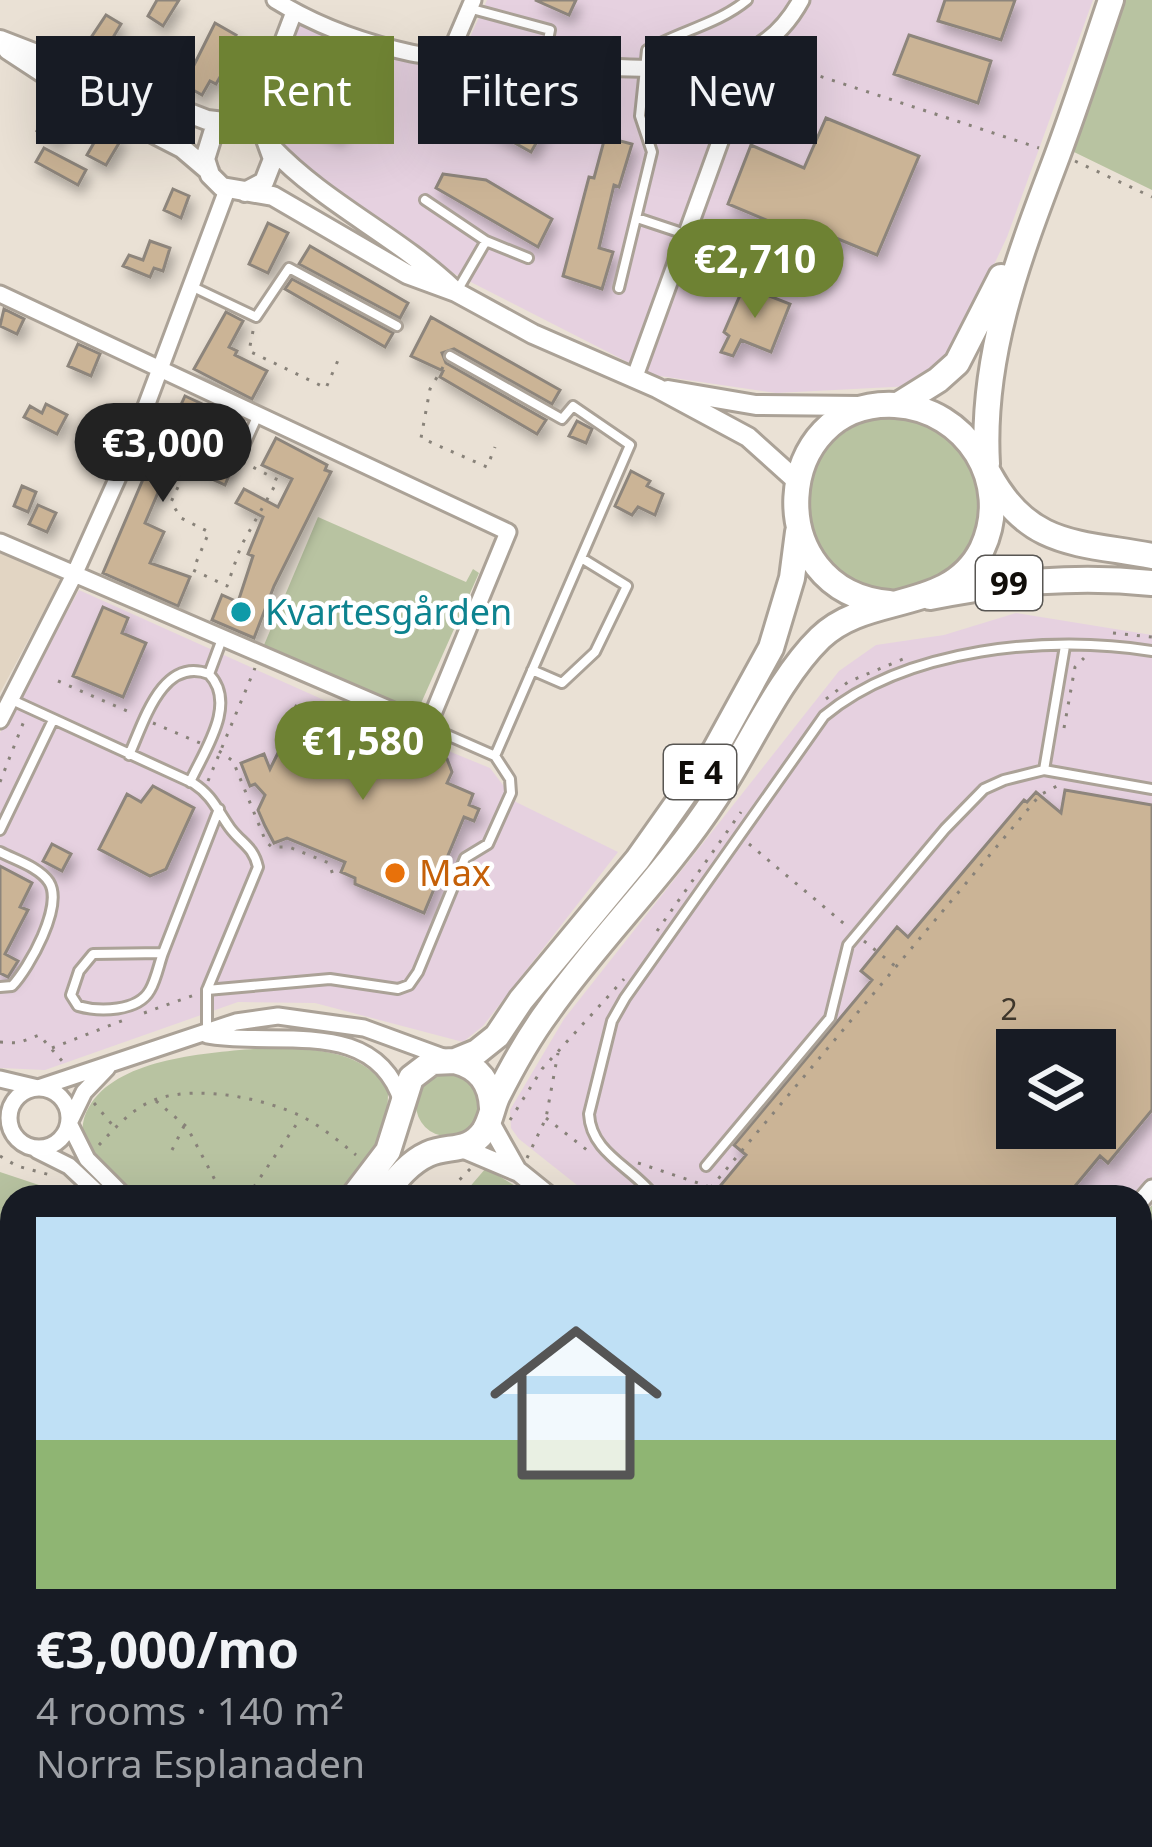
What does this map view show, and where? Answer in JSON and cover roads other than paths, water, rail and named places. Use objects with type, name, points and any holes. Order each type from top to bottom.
[{"type":"main road","name":"E 4","points":[[393,1185],[412,1163],[459,1154],[495,1119],[547,1012],[681,848],[808,652],[838,624],[946,587],[977,556],[991,520],[986,398],[997,334],[1030,222],[1111,0]]},
{"type":"main road","name":"E 4","points":[[889,604],[863,599],[832,582],[809,556],[794,502],[798,482],[822,435],[846,417],[888,406],[938,380],[956,363],[1030,222]]},
{"type":"main road","points":[[888,406],[917,408],[948,421],[970,441],[988,472]]},
{"type":"main road","name":"99","points":[[988,472],[1010,509],[1049,536],[1152,556]]},
{"type":"main road","name":"E 4","points":[[363,1185],[382,1161],[407,1083],[435,1061],[454,1061],[477,1052],[497,1036],[521,1000],[638,860],[716,750],[771,648],[792,578],[799,532]]},
{"type":"main road","name":"99","points":[[916,600],[996,584],[1062,578],[1152,583]]},
{"type":"main road","points":[[454,1061],[481,1076],[495,1119]]},
{"type":"main road","points":[[402,1107],[417,1139],[459,1154]]},
{"type":"street","points":[[274,0],[379,45],[418,54]]},
{"type":"street","points":[[773,36],[802,0]]},
{"type":"street","points":[[457,36],[471,4]]},
{"type":"street","points":[[285,36],[294,12]]},
{"type":"street","points":[[0,42],[219,122]]},
{"type":"street","points":[[0,42],[69,90],[182,148],[236,191],[273,196],[407,274],[456,292],[533,334],[657,388],[748,436],[798,482]]},
{"type":"street","points":[[621,66],[645,67]]},
{"type":"street","points":[[208,172],[208,142],[219,127]]},
{"type":"street","points":[[0,720],[127,457],[192,286],[236,191],[264,182],[273,159],[269,144]]},
{"type":"street","points":[[271,144],[292,169],[417,257],[456,292]]},
{"type":"street","points":[[634,379],[719,144]]},
{"type":"street","points":[[0,294],[508,532],[428,726],[0,542]]},
{"type":"street","points":[[657,388],[756,404],[888,406]]},
{"type":"street","points":[[8,1120],[16,1097],[248,1019],[309,1018],[364,1028],[454,1061]]},
{"type":"street","points":[[207,1035],[234,1040],[308,1040],[353,1048],[384,1065],[402,1107]]},
{"type":"street","points":[[34,1149],[56,1143],[84,1091],[109,1066]]},
{"type":"street","points":[[0,1079],[49,1090],[64,1100],[81,1165],[94,1185]]},
{"type":"street","points":[[0,1101],[18,1141],[81,1165],[108,1185]]},
{"type":"street","points":[[495,1119],[519,1172]]},
{"type":"street","points":[[459,1154],[519,1172],[535,1185]]},
{"type":"lane","points":[[672,36],[725,18],[747,0]]},
{"type":"lane","points":[[471,4],[550,29],[549,36]]},
{"type":"lane","points":[[645,67],[640,116],[645,131]]},
{"type":"lane","points":[[619,288],[652,152],[649,144]]},
{"type":"lane","points":[[425,200],[486,241],[528,258]]},
{"type":"lane","points":[[637,218],[687,235]]},
{"type":"lane","points":[[456,292],[486,241]]},
{"type":"lane","points":[[192,286],[256,317],[289,268],[397,326]]},
{"type":"lane","points":[[451,356],[562,419],[573,406],[630,445],[495,756]]},
{"type":"lane","points":[[239,457],[259,414]]},
{"type":"lane","points":[[532,670],[562,683],[595,652],[627,586],[583,559]]},
{"type":"lane","points":[[209,674],[223,639]]},
{"type":"lane","points":[[1044,770],[1065,646]]},
{"type":"lane","points":[[642,1185],[598,1146],[590,1130],[598,1072],[612,1021],[734,832],[824,716],[868,684],[917,666],[980,653],[1065,646],[1152,651]]},
{"type":"lane","points":[[129,755],[173,675],[186,669],[209,674],[222,694],[221,710],[190,782]]},
{"type":"lane","points":[[12,700],[204,790],[254,850],[258,867],[207,990],[207,1035]]},
{"type":"lane","points":[[0,830],[53,720]]},
{"type":"lane","points":[[207,990],[330,979],[398,989],[409,985],[465,858],[488,844],[506,806],[510,778],[495,756],[428,726]]},
{"type":"lane","points":[[706,1166],[830,1018],[844,955],[856,934],[970,801],[994,784],[1044,770],[1152,789]]},
{"type":"lane","points":[[163,952],[93,954],[79,971],[71,995],[78,1006],[98,1012],[140,1002],[150,991],[220,808]]},
{"type":"lane","points":[[0,852],[37,870],[49,882],[53,897],[48,925],[21,976],[12,986],[0,986]]},
{"type":"place","name":"Kvartesgården","points":[[241,612]]},
{"type":"place","name":"Max","points":[[395,873]]}]
